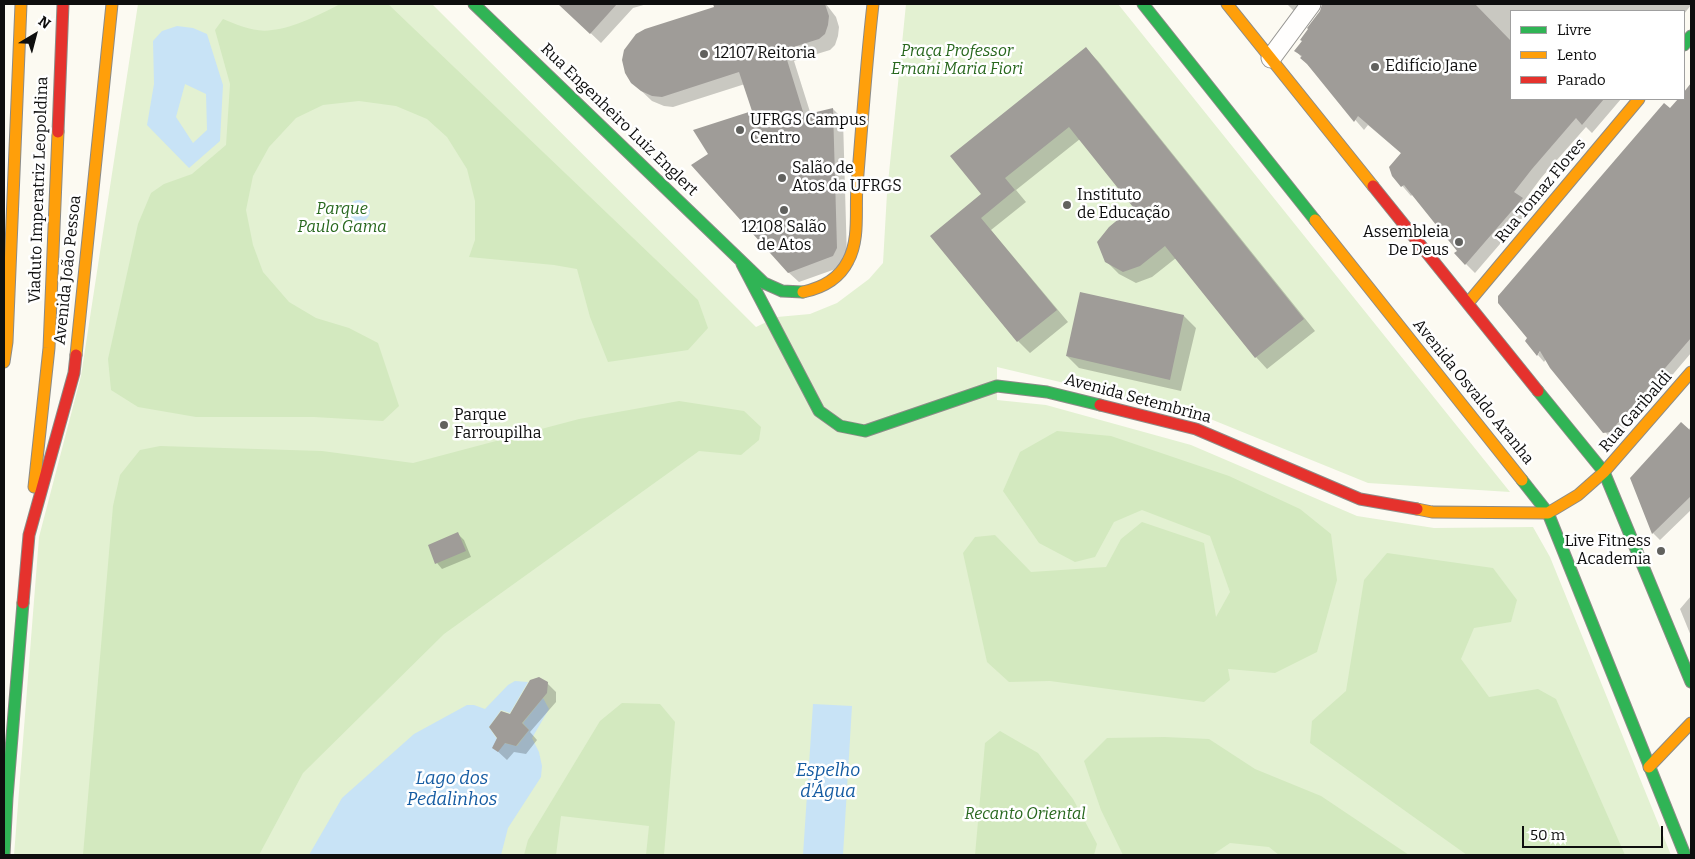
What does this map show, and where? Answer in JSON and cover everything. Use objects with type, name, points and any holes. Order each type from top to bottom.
[{"type":"main road","name":"Viaduto Imperatriz Leopoldina","points":[[4,362],[7,342],[21,4]]},
{"type":"main road","name":"Viaduto Imperatriz Leopoldina","points":[[49,348],[63,4]]},
{"type":"main road","name":"Avenida João Pessoa","points":[[29,535],[74,373],[112,4]]},
{"type":"main road","name":"Rua Engenheiro Luiz Englert","points":[[474,4],[764,283],[781,290],[800,292],[821,288],[838,276],[848,262],[855,244],[856,196],[873,4]]},
{"type":"main road","name":"Avenida Osvaldo Aranha","points":[[1143,4],[1548,513],[1685,855]]},
{"type":"main road","points":[[1228,4],[1604,472],[1691,682]]},
{"type":"main road","name":"Rua Tomaz Flores","points":[[1468,303],[1638,100]]},
{"type":"main road","name":"Avenida Setembrina","points":[[740,260],[818,411],[832,423],[848,429],[865,431],[997,386],[1047,392],[1196,429],[1360,499],[1432,512],[1548,513]]},
{"type":"main road","name":"Avenida João Pessoa","points":[[4,855],[29,535],[49,348]]},
{"type":"main road","name":"Rua Garibaldi","points":[[1604,472],[1691,372]]},
{"type":"main road","points":[[1548,513],[1578,495],[1604,472]]},
{"type":"main road","points":[[1649,767],[1691,723]]},
{"type":"street","points":[[1271,58],[1311,4]]},
{"type":"green space","name":"Parque Farroupilha","points":[[138,4],[432,4],[756,327],[777,317],[810,314],[837,303],[869,279],[883,263],[887,193],[906,4],[1118,4],[1510,492],[1368,483],[1203,416],[997,367],[997,400],[1046,405],[1191,445],[1357,516],[1434,528],[1533,527],[1550,557],[1671,855],[14,855],[39,537],[81,376]]},
{"type":"green space","points":[[340,4],[388,4],[698,300],[708,328],[688,350],[608,362],[590,317],[577,269],[469,257],[475,240],[475,201],[467,169],[447,137],[427,119],[396,106],[359,101],[323,105],[296,118],[269,147],[253,176],[246,210],[253,245],[263,272],[289,302],[316,318],[349,328],[378,343],[399,406],[383,421],[314,417],[196,417],[138,407],[111,390],[108,359],[138,224],[151,193],[164,184],[192,174],[226,145],[230,84],[215,30],[223,19],[253,29],[266,31],[280,29],[307,20]]},
{"type":"green space","points":[[679,401],[744,411],[761,427],[759,440],[741,455],[699,451],[444,634],[303,773],[259,855],[83,855],[113,506],[120,475],[140,450],[160,446],[322,451],[413,463],[579,419]]},
{"type":"green space","points":[[1057,431],[1111,436],[1229,476],[1300,509],[1331,534],[1337,580],[1317,652],[1275,673],[1228,669],[1230,680],[1204,702],[1050,681],[1009,682],[987,662],[963,553],[975,537],[995,535],[1031,572],[1106,567],[1121,539],[1142,522],[1204,543],[1216,617],[1230,592],[1210,536],[1142,510],[1114,522],[1095,557],[1075,562],[1039,543],[1003,491],[1020,452]]},
{"type":"green space","points":[[1387,553],[1493,568],[1517,600],[1511,622],[1474,628],[1461,659],[1489,697],[1538,689],[1556,699],[1625,855],[1467,855],[1310,743],[1312,721],[1346,691],[1364,580]]},
{"type":"green space","points":[[622,703],[660,704],[675,722],[664,855],[646,855],[649,826],[561,816],[556,855],[524,855],[528,840],[600,721]]},
{"type":"green space","name":"Recanto Oriental","points":[[1000,731],[1038,753],[1073,799],[1097,844],[1094,855],[975,855],[985,743]]},
{"type":"green space","points":[[1164,737],[1209,739],[1255,769],[1321,796],[1409,855],[1279,855],[1269,847],[1230,843],[1212,855],[1123,855],[1101,810],[1084,761],[1107,738]]},
{"type":"water","points":[[177,26],[193,28],[207,34],[223,85],[220,141],[189,168],[147,125],[154,84],[153,41],[162,31]],"holes":[[[185,84],[206,94],[207,130],[193,143],[176,117]]]},
{"type":"water","points":[[359,200],[367,203],[370,211],[367,219],[359,222],[351,219],[348,211],[351,203]]},
{"type":"water","name":"Lago dos Pedalinhos","points":[[515,681],[528,682],[510,713],[501,710],[489,727],[499,742],[517,746],[529,730],[523,723],[543,698],[549,709],[532,738],[539,752],[542,766],[541,777],[508,828],[501,855],[309,855],[342,798],[414,734],[467,705],[474,705],[485,709],[508,685]]},
{"type":"water","name":"Espelho d'Água","points":[[813,704],[852,706],[843,855],[803,855]]},
{"type":"building","points":[[558,4],[617,4],[590,34]]},
{"type":"building","points":[[713,4],[825,4],[829,16],[825,34],[819,39],[784,50],[804,115],[833,108],[837,248],[833,256],[788,273],[691,165],[708,154],[693,130],[752,111],[739,72],[662,97],[652,96],[641,91],[631,83],[625,73],[622,60],[624,50],[636,34],[645,29],[714,7]]},
{"type":"building","points":[[1322,4],[1475,4],[1510,40],[1510,100],[1603,100],[1582,125],[1576,118],[1532,169],[1514,192],[1523,198],[1465,265],[1454,253],[1457,251],[1404,185],[1401,187],[1392,176],[1389,167],[1401,153],[1358,116],[1354,122],[1300,58],[1302,56],[1294,51],[1302,41],[1300,40],[1307,28],[1320,11]]},
{"type":"building","points":[[1086,47],[1304,319],[1255,358],[1165,246],[1140,266],[1123,272],[1105,262],[1097,242],[1109,227],[1133,207],[1069,127],[1005,178],[1015,190],[981,218],[1057,310],[1017,342],[930,236],[981,194],[950,156]]},
{"type":"building","points":[[1691,83],[1691,338],[1610,432],[1603,433],[1550,368],[1540,351],[1537,356],[1525,341],[1527,338],[1498,303],[1498,296],[1664,103],[1670,108],[1677,100],[1685,100],[1685,91]]},
{"type":"building","points":[[1080,292],[1184,315],[1170,380],[1066,356]]},
{"type":"building","points":[[1681,422],[1691,431],[1691,496],[1652,534],[1630,478]]},
{"type":"building","points":[[458,532],[466,551],[435,564],[428,545]]},
{"type":"building","points":[[539,677],[548,682],[547,693],[522,723],[529,730],[516,746],[505,743],[498,752],[492,748],[497,738],[489,727],[501,711],[510,714],[530,680]]},
{"type":"traffic: fast","points":[[474,4],[764,283],[782,291],[803,292]]},
{"type":"traffic: fast","points":[[1143,4],[1315,220]]},
{"type":"traffic: fast","points":[[1685,44],[1691,36]]},
{"type":"traffic: fast","points":[[742,264],[819,411],[840,426],[865,431],[997,386],[1047,392],[1100,405]]},
{"type":"traffic: fast","points":[[1538,391],[1604,472],[1691,682]]},
{"type":"traffic: fast","points":[[1522,480],[1548,513],[1685,855]]},
{"type":"traffic: fast","points":[[4,855],[23,603]]},
{"type":"traffic: slow","points":[[4,362],[7,342],[21,4]]},
{"type":"traffic: slow","points":[[76,355],[112,4]]},
{"type":"traffic: slow","points":[[803,292],[817,288],[835,278],[848,261],[852,252],[856,234],[857,186],[873,4]]},
{"type":"traffic: slow","points":[[1227,4],[1373,186]]},
{"type":"traffic: slow","points":[[1468,303],[1638,100]]},
{"type":"traffic: slow","points":[[34,487],[49,348],[58,132]]},
{"type":"traffic: slow","points":[[1315,220],[1522,480]]},
{"type":"traffic: slow","points":[[1417,509],[1432,512],[1548,513],[1578,495],[1604,472],[1691,372]]},
{"type":"traffic: slow","points":[[1649,767],[1691,723]]},
{"type":"traffic: jam","points":[[58,132],[63,4]]},
{"type":"traffic: jam","points":[[1373,186],[1538,391]]},
{"type":"traffic: jam","points":[[23,603],[29,535],[74,373],[76,355]]},
{"type":"traffic: jam","points":[[1100,405],[1196,429],[1360,499],[1417,509]]},
{"type":"place","name":"12107 Reitoria","points":[[704,54]]},
{"type":"place","name":"Edifício Jane","points":[[1375,67]]},
{"type":"place","name":"UFRGS Campus Centro","points":[[740,130]]},
{"type":"place","name":"Salão de Atos da UFRGS","points":[[782,178]]},
{"type":"place","name":"Instituto de Educação","points":[[1067,205]]},
{"type":"place","name":"12108 Salão de Atos","points":[[784,210]]},
{"type":"place","name":"Assembleia De Deus","points":[[1459,242]]},
{"type":"place","name":"Parque Farroupilha","points":[[444,425]]},
{"type":"place","name":"Live Fitness Academia","points":[[1661,551]]},
{"type":"park label","name":"Praça Professor Ernani Maria Fiori","points":[[957,61]]},
{"type":"park label","name":"Parque Paulo Gama","points":[[342,219]]}]
